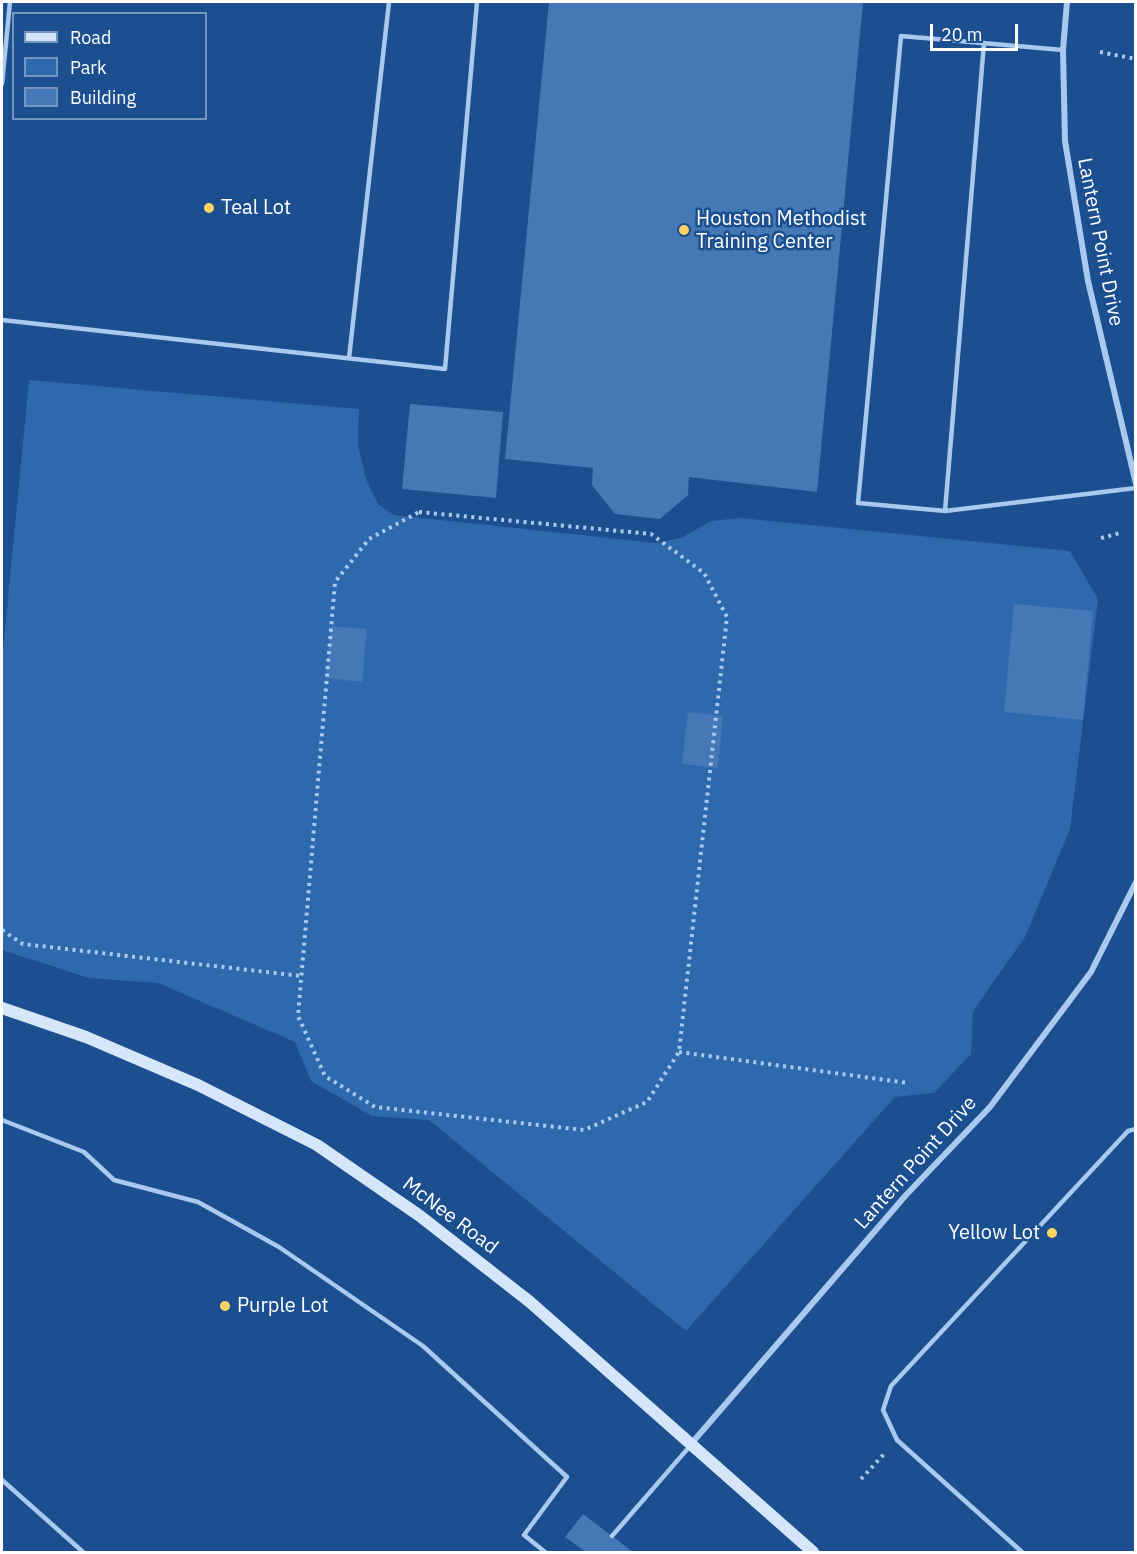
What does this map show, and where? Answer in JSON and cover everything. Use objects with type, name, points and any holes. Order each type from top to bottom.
[{"type":"street","name":"Lantern Point Drive","points":[[1067,2],[1063,50],[1065,141],[1088,281],[1136,486]]},
{"type":"street","name":"Lantern Point Drive","points":[[691,1444],[906,1195],[990,1107],[1091,972],[1136,882]]},
{"type":"street","name":"McNee Road","points":[[2,1008],[86,1037],[198,1085],[317,1146],[420,1216],[521,1295],[813,1552]]},
{"type":"lane","points":[[2,84],[10,2]]},
{"type":"lane","points":[[349,358],[389,2]]},
{"type":"lane","points":[[2,320],[445,369],[477,2]]},
{"type":"lane","points":[[1063,50],[902,36],[858,503],[945,511],[1136,486]]},
{"type":"lane","points":[[945,511],[984,43]]},
{"type":"lane","points":[[2,1120],[84,1152],[114,1180],[198,1202],[279,1247],[423,1346],[567,1477],[524,1535],[545,1552]]},
{"type":"lane","points":[[1022,1552],[897,1440],[883,1410],[891,1386],[1128,1131],[1136,1129]]},
{"type":"lane","points":[[612,1536],[691,1444]]},
{"type":"lane","points":[[2,1480],[83,1552]]},
{"type":"path","points":[[1100,52],[1136,59]]},
{"type":"path","points":[[419,512],[651,534],[704,573],[727,617],[679,1052],[647,1102],[584,1130],[375,1107],[325,1076],[298,1016],[335,582],[369,539],[419,512]]},
{"type":"path","points":[[1101,538],[1120,533]]},
{"type":"path","points":[[2,930],[23,944],[302,976]]},
{"type":"path","points":[[679,1052],[908,1083]]},
{"type":"path","points":[[861,1479],[897,1440]]},
{"type":"green space","points":[[29,380],[359,409],[358,445],[366,479],[378,504],[394,515],[655,543],[681,538],[711,521],[740,518],[1070,551],[1098,599],[1070,829],[1025,937],[973,1011],[971,1054],[934,1093],[895,1097],[686,1331],[429,1120],[372,1116],[311,1081],[295,1042],[158,983],[89,978],[2,950],[2,661]]},
{"type":"building","name":"Houston Methodist Training Center","points":[[549,2],[863,2],[817,492],[689,477],[688,495],[660,519],[615,514],[592,485],[593,468],[505,459]]},
{"type":"building","points":[[410,404],[503,412],[496,498],[402,489]]},
{"type":"building","points":[[1014,604],[1093,611],[1083,720],[1004,712]]},
{"type":"building","points":[[331,626],[367,629],[362,682],[326,678]]},
{"type":"building","points":[[688,712],[723,716],[718,768],[682,764]]},
{"type":"building","points":[[583,1514],[633,1552],[586,1552],[565,1537]]},
{"type":"place","name":"Teal Lot","points":[[209,208]]},
{"type":"place","name":"Houston Methodist Training Center","points":[[684,230]]},
{"type":"place","name":"Yellow Lot","points":[[1052,1233]]},
{"type":"place","name":"Purple Lot","points":[[225,1306]]}]
